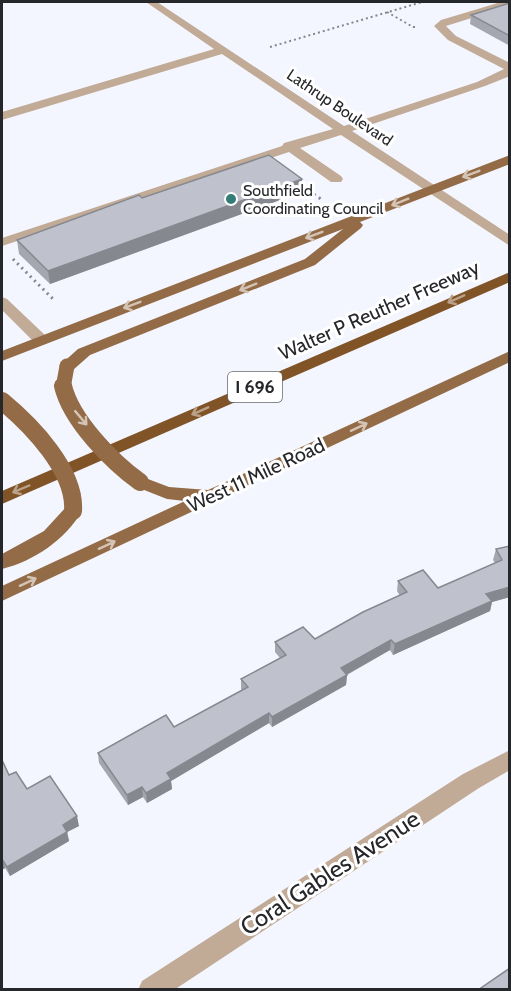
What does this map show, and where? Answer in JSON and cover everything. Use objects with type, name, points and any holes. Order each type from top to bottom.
[{"type":"highway","name":"Walter P Reuther Freeway","points":[[2,498],[510,276]]},
{"type":"main road","points":[[2,356],[510,159]]},
{"type":"main road","points":[[212,496],[178,495],[157,490],[140,482],[121,466],[70,406],[62,382],[67,366],[84,352],[310,262],[369,214]]},
{"type":"main road","name":"West 11 Mile Road","points":[[2,594],[510,356]]},
{"type":"main road","points":[[2,401],[15,412],[66,475],[72,492],[73,511],[61,529],[51,537],[2,562]]},
{"type":"street","name":"Lathrup Boulevard","points":[[151,2],[510,242]]},
{"type":"street","points":[[510,2],[445,22],[439,26],[452,38],[510,70]]},
{"type":"street","points":[[2,116],[224,50]]},
{"type":"street","points":[[2,242],[481,84],[510,70]]},
{"type":"street","points":[[288,146],[336,179]]},
{"type":"street","points":[[2,302],[41,340]]},
{"type":"street","name":"Coral Gables Avenue","points":[[151,990],[442,800],[510,759]]},
{"type":"path","points":[[270,47],[422,2]]},
{"type":"path","points":[[387,12],[413,27],[421,27]]},
{"type":"building","points":[[510,3],[510,36],[471,15]]},
{"type":"building","points":[[269,155],[302,179],[48,271],[17,240],[139,195],[142,198]]},
{"type":"building","points":[[510,546],[510,587],[486,594],[492,601],[395,644],[391,640],[341,668],[347,675],[272,717],[269,713],[167,773],[171,779],[146,793],[142,787],[127,795],[98,753],[166,715],[174,727],[248,687],[241,679],[286,655],[275,642],[303,627],[315,639],[363,612],[407,592],[398,581],[423,570],[438,588],[502,560],[496,549]]},
{"type":"building","points":[[2,760],[9,775],[16,772],[27,789],[50,776],[77,816],[63,825],[67,832],[7,867],[2,859]]},
{"type":"building","points":[[510,968],[510,990],[478,990]]},
{"type":"place","name":"Southfield Coordinating Council","points":[[231,199]]}]
